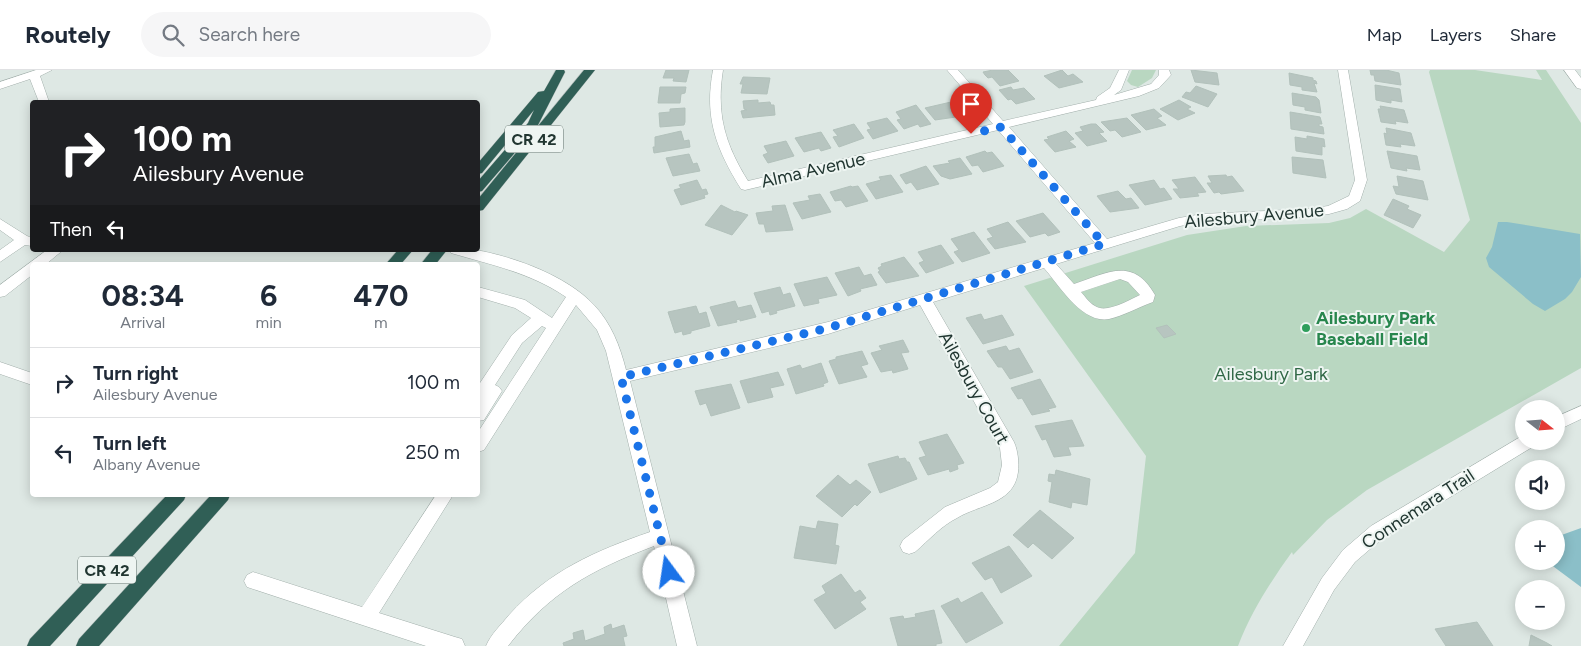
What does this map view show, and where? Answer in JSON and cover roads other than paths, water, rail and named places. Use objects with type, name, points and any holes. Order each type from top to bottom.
[{"type":"highway","name":"CR 42","points":[[480,205],[590,70]]},
{"type":"highway","name":"CR 42","points":[[480,168],[561,71]]},
{"type":"highway","points":[[480,186],[533,124],[561,71]]},
{"type":"highway","points":[[395,262],[404,252]]},
{"type":"highway","points":[[430,262],[438,252]]},
{"type":"highway","name":"CR 42","points":[[36,646],[176,497]]},
{"type":"highway","name":"CR 42","points":[[86,646],[220,497]]},
{"type":"street","points":[[0,86],[47,70]]},
{"type":"street","name":"Alma Avenue","points":[[718,70],[714,86],[713,108],[717,130],[732,165],[745,186],[1001,127]]},
{"type":"street","points":[[952,70],[1104,244]]},
{"type":"street","points":[[1091,104],[1115,90],[1124,70]]},
{"type":"street","points":[[1001,127],[1135,94],[1148,89],[1162,79],[1165,75],[1164,70]]},
{"type":"street","name":"Ailesbury Avenue","points":[[621,377],[828,328],[1186,220],[1307,213],[1342,206],[1355,198],[1361,180],[1343,70]]},
{"type":"street","points":[[1569,70],[1581,86]]},
{"type":"street","points":[[34,75],[43,100]]},
{"type":"street","points":[[0,223],[28,241],[0,257]]},
{"type":"street","points":[[40,262],[53,252]]},
{"type":"street","points":[[464,252],[509,264],[558,283],[592,311],[603,327],[613,348],[621,377],[687,646]]},
{"type":"street","points":[[1047,262],[1070,290],[1088,309],[1102,314],[1148,298],[1130,276],[1126,274],[1120,274],[1070,290]]},
{"type":"street","points":[[0,292],[30,270]]},
{"type":"street","points":[[480,293],[520,304],[548,322]]},
{"type":"street","points":[[480,441],[548,322],[574,296]]},
{"type":"street","name":"Ailesbury Court","points":[[909,546],[952,512],[1001,491],[1009,478],[1011,463],[1008,447],[924,299]]},
{"type":"street","points":[[480,395],[517,339],[548,322]]},
{"type":"street","points":[[0,368],[29,373]]},
{"type":"street","points":[[480,412],[500,381],[497,369]]},
{"type":"street","points":[[1565,420],[1581,412]]},
{"type":"street","name":"Connemara Trail","points":[[1293,646],[1328,584],[1349,556],[1377,532],[1515,449]]},
{"type":"street","points":[[366,617],[444,497]]},
{"type":"street","points":[[496,646],[537,600],[566,577],[600,558],[660,536]]},
{"type":"street","points":[[253,581],[366,617],[427,642],[455,646]]},
{"type":"water","points":[[1498,222],[1580,234],[1581,277],[1572,292],[1565,299],[1545,311],[1533,304],[1489,267],[1486,258],[1492,247]]},
{"type":"water","points":[[1581,528],[1581,587],[1558,570],[1565,570],[1565,534]]},
{"type":"place","name":"Ailesbury Park Baseball Field","points":[[1306,328]]},
{"type":"park label","name":"Ailesbury Park","points":[[1271,374]]}]
